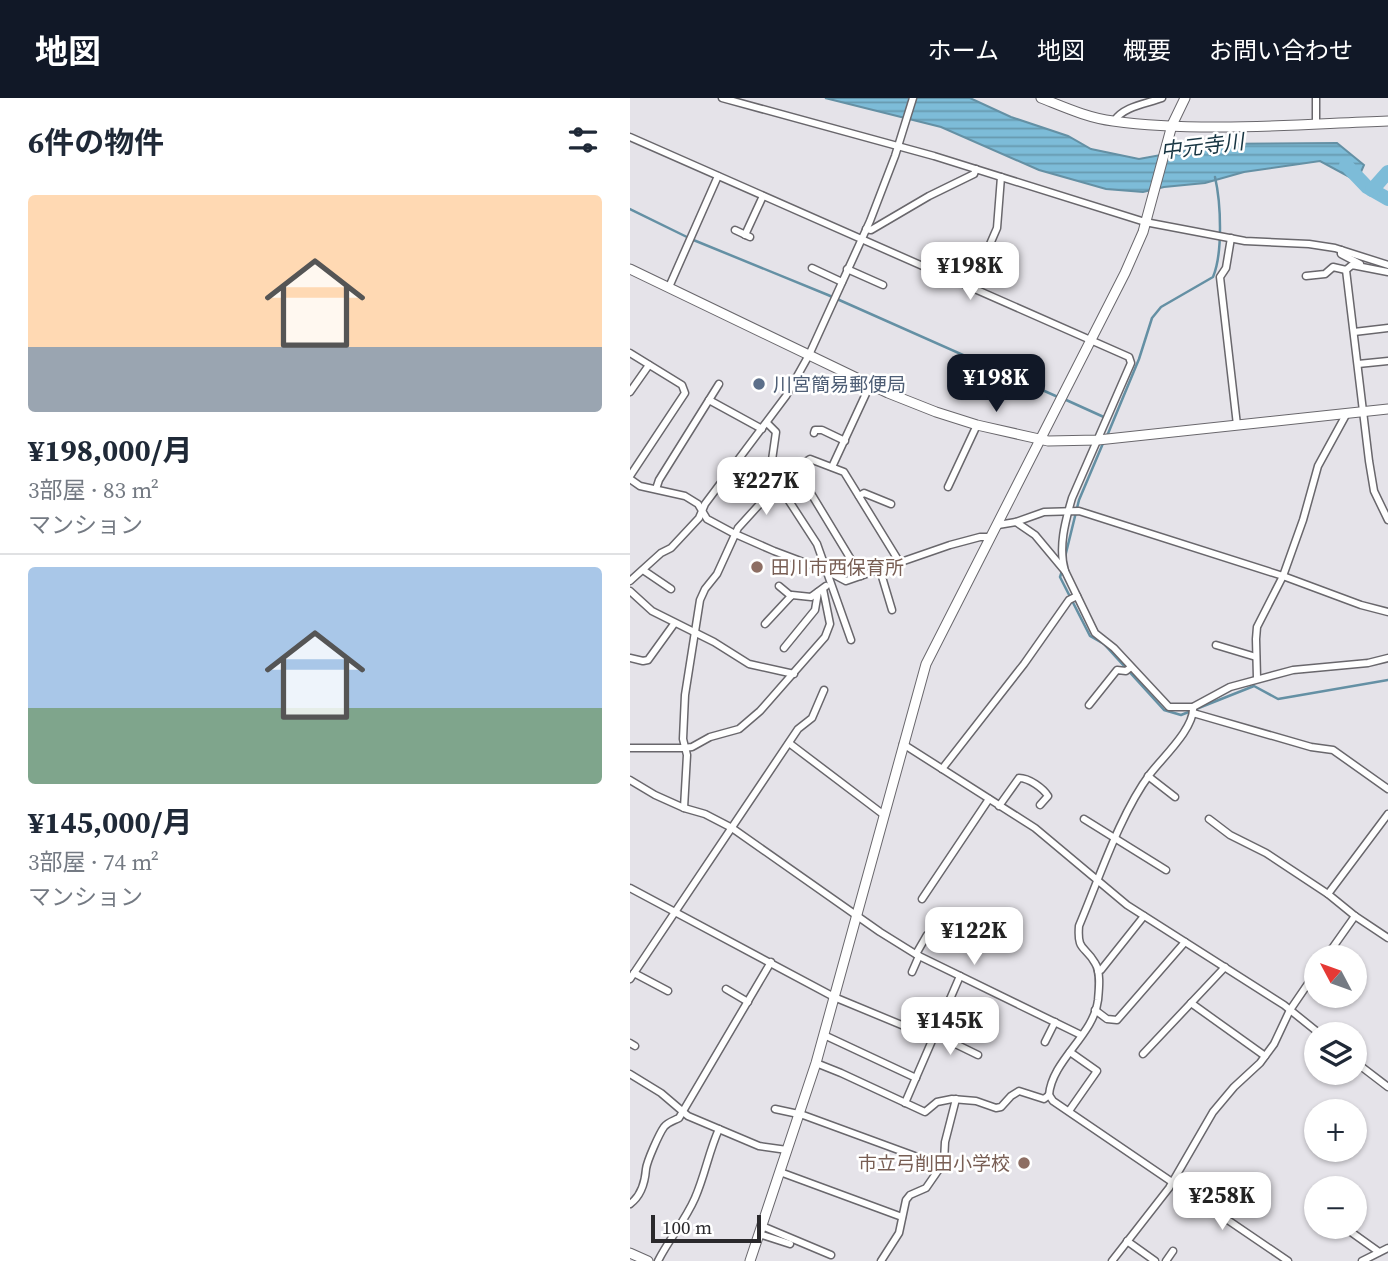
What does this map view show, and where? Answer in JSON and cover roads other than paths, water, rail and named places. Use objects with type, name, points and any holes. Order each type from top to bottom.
[{"type":"street","points":[[722,98],[899,144],[1146,220],[1206,235],[1245,241],[1309,244],[1341,250],[1388,265]]},
{"type":"street","points":[[630,581],[671,548],[699,518],[702,510],[786,396],[809,355],[866,229],[899,144],[913,98]]},
{"type":"street","points":[[1041,98],[1114,121],[1171,128],[1388,121]]},
{"type":"street","points":[[1114,121],[1119,114],[1130,108],[1162,98]]},
{"type":"street","points":[[750,1261],[816,1063],[903,744],[931,652],[1125,273],[1143,232],[1171,128],[1185,98]]},
{"type":"street","points":[[1316,98],[1316,123]]},
{"type":"street","points":[[630,137],[1129,357],[1131,363],[1088,458],[1069,510],[1062,559],[1090,626],[1169,707],[1193,710],[1311,747],[1333,750],[1388,789]]},
{"type":"street","points":[[866,229],[872,230],[929,196],[974,174],[976,169]]},
{"type":"street","points":[[669,287],[718,176]]},
{"type":"street","points":[[971,288],[997,228],[1001,177]]},
{"type":"street","points":[[735,230],[747,236],[763,196]]},
{"type":"street","points":[[1231,238],[1226,268],[1220,277],[1237,425]]},
{"type":"street","points":[[1341,250],[1341,254],[1365,266],[1388,272]]},
{"type":"street","points":[[1346,270],[1352,265],[1363,268],[1365,266]]},
{"type":"street","points":[[1306,276],[1325,274],[1333,267],[1346,270]]},
{"type":"street","points":[[812,268],[842,282]]},
{"type":"street","points":[[630,269],[870,385],[936,412],[977,425],[1041,439],[1098,440],[1388,409]]},
{"type":"street","points":[[847,269],[883,285]]},
{"type":"street","points":[[1346,270],[1374,491],[1388,520]]},
{"type":"street","points":[[1354,332],[1388,328]]},
{"type":"street","points":[[630,353],[682,385],[685,393],[630,478],[640,486],[685,496],[698,504],[707,519],[846,581],[980,537],[991,537]]},
{"type":"street","points":[[1358,364],[1388,361]]},
{"type":"street","points":[[630,392],[649,365]]},
{"type":"street","points":[[656,489],[719,384]]},
{"type":"street","points":[[832,467],[870,385]]},
{"type":"street","points":[[709,400],[776,432],[772,460],[778,484],[817,544],[851,640]]},
{"type":"street","points":[[1257,678],[1258,627],[1283,576],[1318,466],[1347,413]]},
{"type":"street","points":[[948,487],[977,425]]},
{"type":"street","points":[[814,433],[815,430],[822,430],[845,440]]},
{"type":"street","points":[[861,576],[798,472],[799,466],[810,459],[844,472],[900,563]]},
{"type":"street","points":[[684,808],[687,755],[683,739],[685,695],[700,600],[717,574],[738,528],[778,484]]},
{"type":"street","points":[[859,496],[864,493],[891,504]]},
{"type":"street","points":[[998,525],[1044,512],[1079,511],[1388,612]]},
{"type":"street","points":[[1016,522],[1035,535],[1065,571]]},
{"type":"street","points":[[630,568],[637,576]]},
{"type":"street","points":[[643,570],[671,589]]},
{"type":"street","points":[[880,570],[891,610]]},
{"type":"street","points":[[779,586],[791,596],[811,597],[831,583]]},
{"type":"street","points":[[784,648],[815,610],[820,590]]},
{"type":"street","points":[[630,748],[692,747],[710,737],[739,729],[760,711],[794,674],[828,631],[830,624],[820,590]]},
{"type":"street","points":[[630,591],[652,611],[714,642],[749,664],[794,674]]},
{"type":"street","points":[[765,624],[791,596]]},
{"type":"street","points":[[942,769],[1024,664],[1069,600],[1077,596]]},
{"type":"street","points":[[630,658],[649,660],[674,624]]},
{"type":"street","points":[[1216,645],[1256,657]]},
{"type":"street","points":[[1288,1261],[1053,1101],[1049,1088],[1098,1002],[1098,971],[1094,960],[1082,950],[1078,937],[1079,926],[1135,795],[1178,742],[1193,710],[1230,687],[1257,678],[1293,670],[1368,663],[1388,658]]},
{"type":"street","points":[[1089,705],[1117,670],[1126,671],[1131,667]]},
{"type":"street","points":[[668,991],[632,976],[798,729],[812,718],[824,690]]},
{"type":"street","points":[[789,743],[884,815]]},
{"type":"street","points":[[903,744],[1056,844],[1127,905],[1305,1022]]},
{"type":"street","points":[[1149,776],[1175,797]]},
{"type":"street","points":[[999,806],[1019,778],[1025,778],[1045,792],[1048,796],[1040,805]]},
{"type":"street","points":[[630,780],[684,808],[705,814],[732,828],[918,955],[1081,1035]]},
{"type":"street","points":[[922,899],[989,799]]},
{"type":"street","points":[[1328,894],[1388,814]]},
{"type":"street","points":[[1209,818],[1230,835],[1266,853],[1328,894],[1354,916],[1388,938]]},
{"type":"street","points":[[1084,819],[1166,870]]},
{"type":"street","points":[[630,888],[834,997],[978,1055]]},
{"type":"street","points":[[1098,971],[1144,916]]},
{"type":"street","points":[[1334,945],[1354,916]]},
{"type":"street","points":[[912,972],[927,935]]},
{"type":"street","points":[[1095,1010],[1107,1019],[1117,1020],[1185,942]]},
{"type":"street","points":[[630,1204],[636,1200],[645,1183],[646,1168],[662,1130],[666,1124],[679,1118],[771,962]]},
{"type":"street","points":[[1143,1054],[1225,967]]},
{"type":"street","points":[[905,1103],[960,976]]},
{"type":"street","points":[[726,989],[748,1002]]},
{"type":"street","points":[[1112,1261],[1169,1188],[1213,1112],[1274,1044],[1290,1010],[1304,990]]},
{"type":"street","points":[[950,999],[983,1015]]},
{"type":"street","points":[[1191,1003],[1265,1056]]},
{"type":"street","points":[[1045,1042],[1055,1022]]},
{"type":"street","points":[[824,1035],[916,1078]]},
{"type":"street","points":[[1069,1111],[1097,1071],[1070,1052]]},
{"type":"street","points":[[816,1063],[925,1112],[937,1102],[956,1099],[976,1101],[996,1108],[1001,1107],[1019,1091],[1044,1099],[1049,1095]]},
{"type":"street","points":[[1367,1071],[1388,1086]]},
{"type":"street","points":[[630,1074],[661,1093],[682,1112],[759,1146],[787,1150]]},
{"type":"street","points":[[881,1261],[899,1233],[906,1200],[910,1195],[926,1188],[944,1163],[945,1142],[956,1099]]},
{"type":"street","points":[[775,1109],[942,1166]]},
{"type":"street","points":[[658,1261],[691,1206],[719,1129]]},
{"type":"street","points":[[780,1172],[902,1217]]},
{"type":"street","points":[[760,1230],[790,1244]]},
{"type":"street","points":[[760,1230],[831,1255]]},
{"type":"street","points":[[1361,1239],[1380,1252]]},
{"type":"street","points":[[1127,1241],[1155,1261]]},
{"type":"street","points":[[1362,1261],[1388,1248]]},
{"type":"street","points":[[1166,1261],[1173,1251]]},
{"type":"street","points":[[630,1253],[648,1261]]},
{"type":"water","points":[[825,98],[970,98],[1011,117],[1068,136],[1091,149],[1139,159],[1188,150],[1195,155],[1201,144],[1337,143],[1364,165],[1357,181],[1320,161],[1244,172],[1205,183],[1143,192],[1106,189],[1039,170],[941,127]]},
{"type":"waterway","name":"中元寺川","points":[[1346,165],[1367,187],[1388,199]]},
{"type":"waterway","points":[[1372,190],[1388,172]]},
{"type":"waterway","points":[[1107,436],[1139,359],[1152,318],[1161,307],[1213,277],[1220,228],[1215,177]]},
{"type":"waterway","points":[[630,209],[691,239],[828,295],[1058,397]]},
{"type":"waterway","points":[[1064,399],[1106,418]]},
{"type":"waterway","points":[[1065,557],[1079,500],[1104,441]]},
{"type":"waterway","points":[[1062,571],[1060,577],[1090,636],[1104,644],[1164,710],[1181,715],[1254,686],[1278,699],[1388,680]]},
{"type":"place","name":"川宮簡易郵便局","points":[[759,384]]},
{"type":"place","name":"田川市西保育所","points":[[757,567]]},
{"type":"place","name":"市立弓削田小学校","points":[[1024,1163]]}]
